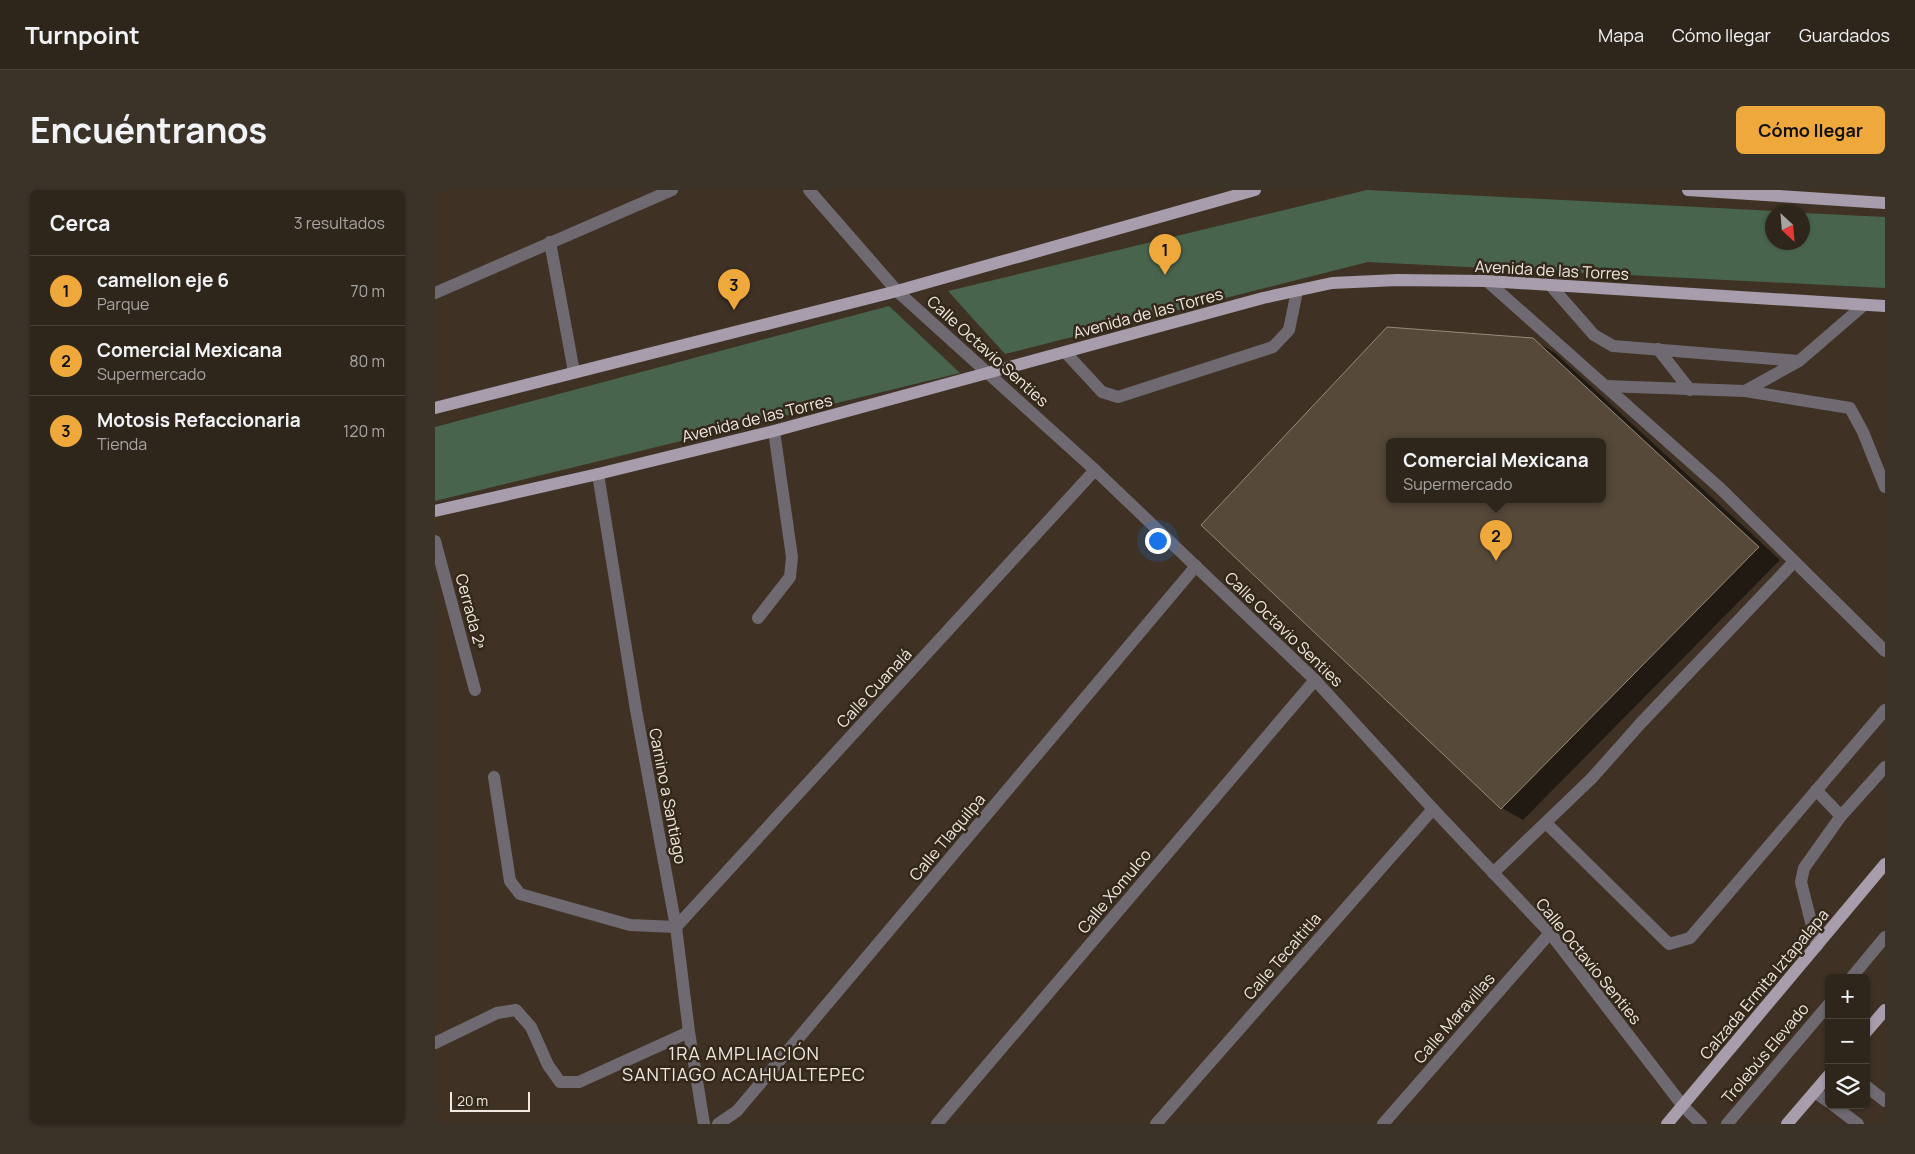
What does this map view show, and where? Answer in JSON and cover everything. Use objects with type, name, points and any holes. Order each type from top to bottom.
[{"type":"main road","points":[[435,408],[897,290],[1255,190]]},
{"type":"main road","points":[[1688,190],[1885,203]]},
{"type":"main road","name":"Avenida de las Torres","points":[[435,511],[774,431],[1253,301],[1332,283],[1397,280],[1487,281],[1885,306]]},
{"type":"main road","name":"Calzada Ermita Iztapalapa","points":[[1667,1124],[1885,864]]},
{"type":"main road","points":[[1870,1027],[1885,1010]]},
{"type":"main road","points":[[1787,1124],[1825,1080]]},
{"type":"street","points":[[435,293],[672,190]]},
{"type":"street","name":"Calle Octavio Senties","points":[[809,190],[897,290],[1095,470],[1315,680],[1550,933],[1683,1106],[1701,1124]]},
{"type":"street","points":[[550,242],[574,372]]},
{"type":"street","points":[[1487,281],[1721,489],[1885,651]]},
{"type":"street","points":[[1551,286],[1595,335],[1613,346],[1799,361]]},
{"type":"street","points":[[1065,352],[1102,392],[1118,397],[1273,347],[1289,330],[1297,291]]},
{"type":"street","points":[[1745,391],[1799,361],[1865,305]]},
{"type":"street","points":[[1658,350],[1690,390]]},
{"type":"street","points":[[1605,386],[1745,391],[1851,408],[1863,432],[1885,487]]},
{"type":"street","points":[[758,618],[790,577],[792,557],[774,431]]},
{"type":"street","name":"Calle Cuanalá","points":[[676,927],[1095,470]]},
{"type":"street","name":"Camino a Santiago","points":[[598,474],[636,710],[676,927],[689,1032],[704,1124]]},
{"type":"street","name":"Cerrada 2ª","points":[[435,541],[475,690]]},
{"type":"street","points":[[1493,873],[1592,778],[1639,724],[1794,562]]},
{"type":"street","name":"Calle Tlaquilpa","points":[[718,1124],[737,1111],[1196,566]]},
{"type":"street","name":"Calle Xomulco","points":[[937,1124],[1315,680]]},
{"type":"street","points":[[1546,823],[1669,944],[1690,938],[1885,710]]},
{"type":"street","points":[[1817,946],[1801,882],[1804,868],[1841,816],[1885,767]]},
{"type":"street","points":[[494,778],[509,881],[520,894],[630,925],[676,927]]},
{"type":"street","points":[[1816,790],[1841,816]]},
{"type":"street","name":"Calle Tecaltitla","points":[[1156,1124],[1433,809]]},
{"type":"street","name":"Calle Maravillas","points":[[1383,1124],[1550,933]]},
{"type":"street","points":[[1854,974],[1885,937]]},
{"type":"street","name":"Trolebús Elevado","points":[[1727,1124],[1825,1009]]},
{"type":"street","points":[[435,1043],[497,1013],[517,1010],[531,1027],[548,1065],[560,1082],[579,1082],[689,1032]]},
{"type":"street","points":[[1870,1089],[1885,1101]]},
{"type":"street","points":[[1815,1092],[1825,1099]]},
{"type":"street","points":[[1838,1109],[1857,1124]]},
{"type":"green space","points":[[1367,190],[1765,210],[1765,250],[1810,250],[1810,213],[1885,217],[1885,288],[1368,262],[1005,354],[948,291]]},
{"type":"green space","points":[[889,306],[960,373],[435,501],[435,427]]},
{"type":"building","points":[[1387,327],[1533,338],[1759,547],[1501,809],[1201,525]]},
{"type":"place","name":"camellon eje 6","points":[[1165,275]]},
{"type":"place","name":"Motosis Refaccionaria","points":[[734,310]]},
{"type":"place","name":"Comercial Mexicana","points":[[1496,561]]},
{"type":"district","name":"1RA AMPLIACIÓN SANTIAGO ACAHUALTEPEC","points":[[744,1063]]}]
